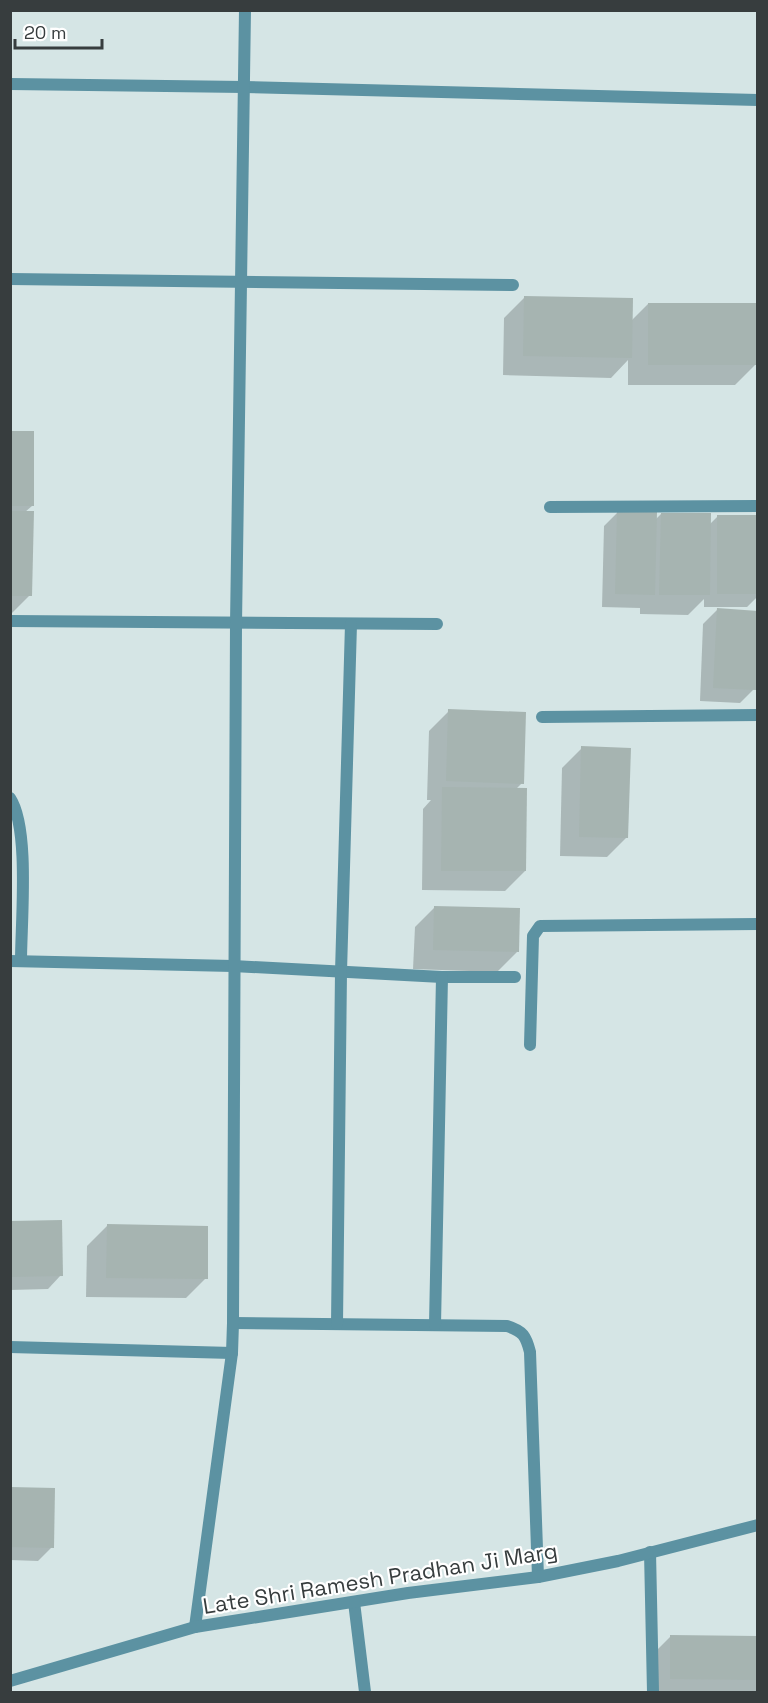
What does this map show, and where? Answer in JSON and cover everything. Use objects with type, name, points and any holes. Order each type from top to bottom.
[{"type":"street","points":[[195,1627],[232,1353],[233,1323],[236,624],[245,10]]},
{"type":"street","points":[[10,84],[244,87],[758,100]]},
{"type":"street","points":[[10,279],[513,285]]},
{"type":"street","points":[[550,507],[758,506]]},
{"type":"street","points":[[10,621],[437,624]]},
{"type":"street","points":[[338,1324],[341,972],[351,624]]},
{"type":"street","points":[[542,717],[758,715]]},
{"type":"street","points":[[10,798],[19,817],[22,851],[16,961],[233,966],[442,978],[515,976]]},
{"type":"street","points":[[530,1046],[532,936],[540,926],[758,924]]},
{"type":"street","points":[[435,1325],[442,978]]},
{"type":"street","points":[[233,1323],[507,1326],[521,1330],[527,1338],[530,1352],[538,1576]]},
{"type":"street","points":[[10,1347],[232,1353]]},
{"type":"street","name":"Late Shri Ramesh Pradhan Ji Marg","points":[[10,1681],[195,1627],[538,1576],[650,1552],[758,1525]]},
{"type":"street","points":[[650,1552],[654,1692]]},
{"type":"street","points":[[354,1602],[364,1692]]},
{"type":"building","points":[[524,296],[633,298],[632,358],[523,356]]},
{"type":"building","points":[[648,303],[757,303],[757,365],[648,365]]},
{"type":"building","points":[[10,431],[34,431],[34,506],[10,506]]},
{"type":"building","points":[[10,511],[34,511],[32,596],[10,596]]},
{"type":"building","points":[[617,511],[657,512],[655,595],[615,594]]},
{"type":"building","points":[[661,513],[711,513],[710,595],[659,595]]},
{"type":"building","points":[[717,515],[758,515],[758,594],[717,594]]},
{"type":"building","points":[[717,608],[758,611],[756,690],[713,688]]},
{"type":"building","points":[[448,709],[526,712],[524,784],[446,781]]},
{"type":"building","points":[[581,746],[631,748],[628,838],[579,837]]},
{"type":"building","points":[[442,787],[527,788],[526,871],[441,871]]},
{"type":"building","points":[[434,906],[520,908],[519,952],[433,950]]},
{"type":"building","points":[[62,1220],[63,1276],[10,1277],[10,1221]]},
{"type":"building","points":[[107,1224],[208,1226],[208,1279],[106,1278]]},
{"type":"building","points":[[10,1487],[55,1488],[54,1548],[10,1547]]},
{"type":"building","points":[[670,1635],[758,1636],[758,1680],[670,1679]]}]
